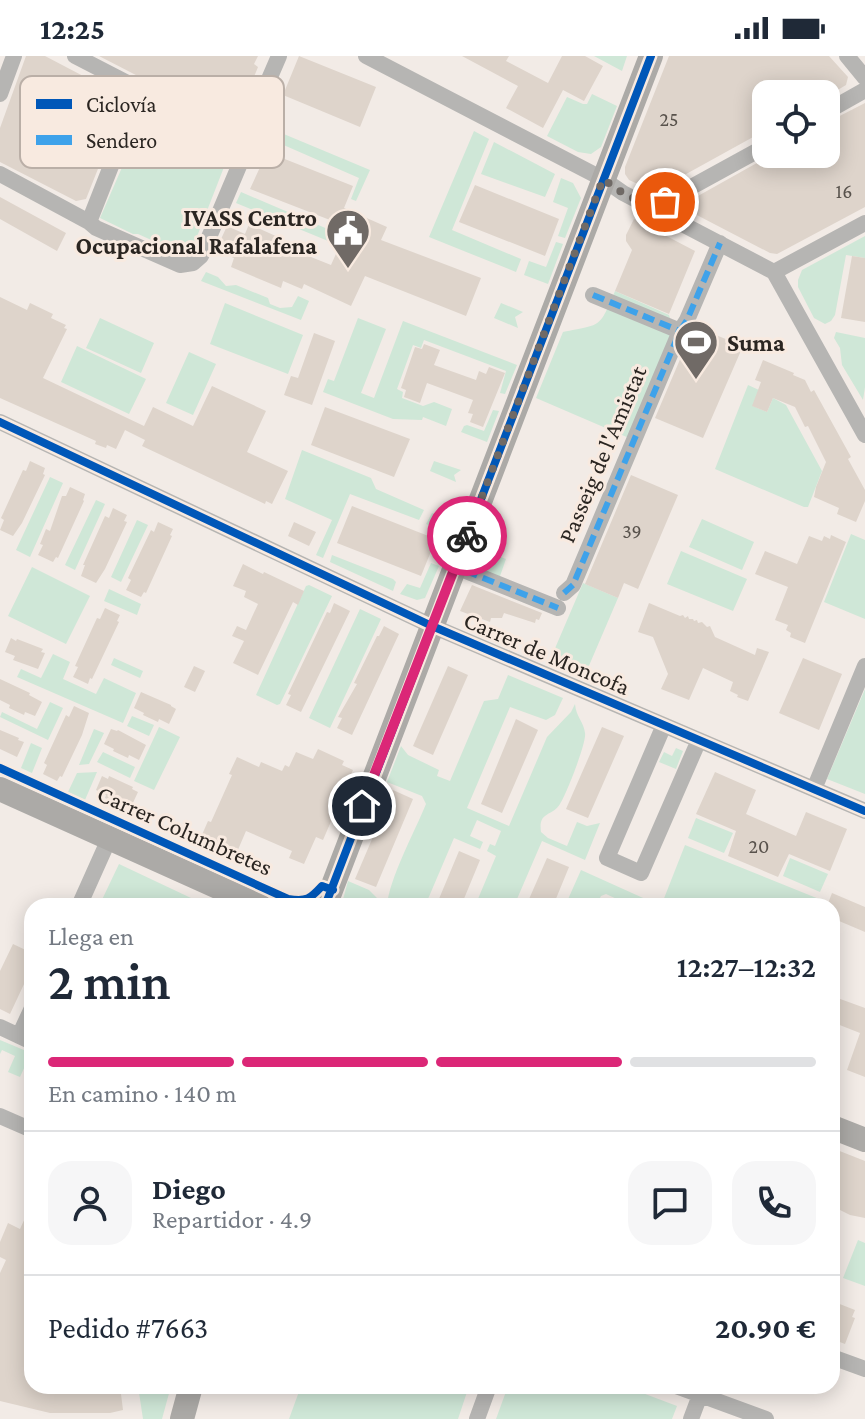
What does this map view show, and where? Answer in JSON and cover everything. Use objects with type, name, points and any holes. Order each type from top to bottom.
[{"type":"street","points":[[0,94],[14,56]]},
{"type":"street","points":[[75,56],[114,76]]},
{"type":"street","points":[[270,76],[279,56]]},
{"type":"street","points":[[366,56],[774,272],[865,435]]},
{"type":"street","points":[[328,898],[651,56]]},
{"type":"street","points":[[847,56],[865,78]]},
{"type":"street","points":[[840,104],[865,90]]},
{"type":"street","points":[[653,208],[752,154]]},
{"type":"street","points":[[89,222],[110,168]]},
{"type":"street","points":[[0,174],[96,228],[180,265],[193,263],[201,256],[238,168]]},
{"type":"street","points":[[774,272],[865,223]]},
{"type":"street","name":"Passeig de l'Amistat","points":[[466,571],[561,600],[573,585],[720,243]]},
{"type":"street","points":[[593,295],[680,331]]},
{"type":"street","name":"Carrer de Moncofa","points":[[0,422],[432,626],[865,811]]},
{"type":"street","points":[[814,789],[865,666]]},
{"type":"street","points":[[664,725],[607,858],[641,873],[699,740]]},
{"type":"street","points":[[0,789],[242,898]]},
{"type":"street","points":[[83,898],[109,839]]},
{"type":"street","points":[[0,1027],[24,1038]]},
{"type":"street","points":[[0,1116],[24,1126]]},
{"type":"street","points":[[840,1130],[865,1140]]},
{"type":"street","points":[[840,1360],[865,1369]]},
{"type":"street","points":[[182,1419],[189,1394]]},
{"type":"street","points":[[477,1419],[486,1394]]},
{"type":"street","points":[[691,1419],[700,1395],[766,1419]]},
{"type":"green space","points":[[594,56],[627,56],[622,71]]},
{"type":"green space","points":[[592,94],[617,106],[601,147],[591,154],[578,152],[547,136],[567,97],[587,104]]},
{"type":"green space","points":[[474,131],[489,139],[452,230],[521,259],[516,272],[429,237]]},
{"type":"green space","points":[[284,134],[370,170],[356,201],[351,199],[359,178],[284,145]]},
{"type":"green space","points":[[494,142],[555,174],[545,197],[481,174]]},
{"type":"green space","points":[[122,168],[224,168],[189,257],[100,218]]},
{"type":"green space","points":[[561,178],[573,183],[581,198],[565,238],[558,236],[568,208],[553,202]]},
{"type":"green space","points":[[241,192],[337,233],[333,243],[236,203]]},
{"type":"green space","points":[[865,236],[865,258],[846,255],[835,315],[825,324],[814,318],[798,287],[802,270]]},
{"type":"green space","points":[[556,242],[563,244],[548,284],[524,275],[529,261],[546,267]]},
{"type":"green space","points":[[206,272],[218,277],[226,286],[236,285],[268,298],[270,304],[280,308],[292,307],[298,296],[309,301],[301,320],[201,281]]},
{"type":"green space","points":[[615,291],[669,315],[673,328],[629,438],[536,398],[563,332],[598,323]]},
{"type":"green space","points":[[225,303],[303,335],[288,374],[210,344]]},
{"type":"green space","points":[[501,303],[523,312],[515,317],[518,328],[494,318]]},
{"type":"green space","points":[[100,318],[154,343],[141,373],[86,348]]},
{"type":"green space","points":[[358,318],[386,329],[361,393],[374,398],[403,321],[517,365],[505,394],[500,393],[506,371],[424,340],[421,348],[413,345],[397,389],[403,392],[402,398],[423,406],[434,402],[452,409],[446,426],[423,417],[422,420],[393,419],[323,392],[328,379],[334,381]]},
{"type":"green space","points":[[836,332],[865,338],[863,400],[842,365],[840,348],[834,338]]},
{"type":"green space","points":[[77,346],[146,379],[129,414],[61,382]]},
{"type":"green space","points":[[189,352],[216,364],[193,415],[166,403]]},
{"type":"green space","points":[[748,385],[759,390],[753,406],[767,412],[773,398],[786,405],[822,471],[808,507],[715,469]]},
{"type":"green space","points":[[493,410],[499,411],[487,442],[461,432],[467,425],[484,431]]},
{"type":"green space","points":[[302,450],[371,478],[376,489],[424,510],[419,520],[350,494],[323,558],[316,555],[332,520],[285,499]]},
{"type":"green space","points":[[434,461],[461,470],[454,475],[456,482],[430,471]]},
{"type":"green space","points":[[50,477],[63,483],[30,557],[16,550]]},
{"type":"green space","points":[[96,500],[105,504],[75,570],[65,565]]},
{"type":"green space","points":[[432,513],[455,523],[442,560],[432,557],[443,530],[426,524]]},
{"type":"green space","points":[[702,519],[754,542],[742,570],[689,547]]},
{"type":"green space","points":[[137,520],[148,525],[121,582],[111,577]]},
{"type":"green space","points":[[851,534],[865,540],[865,619],[824,602]]},
{"type":"green space","points":[[480,549],[506,559],[499,579],[472,568]]},
{"type":"green space","points":[[681,551],[747,579],[733,611],[667,584]]},
{"type":"green space","points":[[332,555],[393,579],[396,582],[393,591],[330,562]]},
{"type":"green space","points":[[431,563],[439,566],[425,598],[417,600],[400,594],[407,584],[420,588]]},
{"type":"green space","points":[[32,567],[90,596],[66,644],[8,616]]},
{"type":"green space","points":[[583,583],[618,598],[585,675],[550,660]]},
{"type":"green space","points":[[309,585],[332,596],[277,705],[256,695]]},
{"type":"green space","points":[[109,589],[141,604],[137,615],[104,601]]},
{"type":"green space","points":[[360,609],[381,619],[330,728],[309,718]]},
{"type":"green space","points":[[53,654],[70,662],[63,679],[96,694],[104,678],[136,693],[123,723],[17,677],[21,669],[41,678]]},
{"type":"green space","points":[[114,658],[143,671],[140,678],[111,665]]},
{"type":"green space","points":[[508,675],[563,698],[555,715],[546,720],[510,707],[467,808],[509,826],[547,737],[575,704],[584,729],[583,747],[563,799],[557,808],[544,817],[541,832],[567,846],[577,822],[587,826],[600,823],[585,860],[542,841],[517,898],[478,898],[496,856],[487,851],[490,844],[495,846],[501,831],[477,820],[470,836],[483,842],[480,849],[454,838],[428,898],[388,898],[397,869],[426,804],[422,796],[387,782],[401,746],[408,755],[439,770],[437,776],[450,781],[484,701],[498,699]]},
{"type":"green space","points":[[865,689],[865,794],[827,779]]},
{"type":"green space","points":[[50,702],[63,708],[48,740],[0,717],[2,712],[37,729]]},
{"type":"green space","points":[[132,716],[154,725],[149,736],[127,726]]},
{"type":"green space","points":[[159,727],[180,737],[154,790],[134,781]]},
{"type":"green space","points":[[94,729],[104,733],[89,764],[79,765]]},
{"type":"green space","points":[[31,743],[42,748],[32,773],[21,768]]},
{"type":"green space","points":[[676,748],[683,751],[676,769],[659,762],[664,752],[672,756]]},
{"type":"green space","points":[[103,752],[135,767],[130,778],[97,762]]},
{"type":"green space","points":[[97,772],[85,800],[68,792],[77,773]]},
{"type":"green space","points":[[696,818],[733,833],[724,853],[688,838]]},
{"type":"green space","points":[[685,845],[817,898],[664,898]]},
{"type":"green space","points":[[790,858],[828,874],[820,892],[783,876]]},
{"type":"green space","points":[[119,864],[191,898],[103,898]]},
{"type":"green space","points":[[581,870],[643,898],[615,898],[606,894],[600,898],[569,898]]},
{"type":"green space","points":[[348,881],[369,890],[377,898],[343,898]]},
{"type":"green space","points":[[0,1040],[24,1050],[24,1068],[20,1077],[8,1072],[15,1056],[2,1050],[0,1054]]},
{"type":"green space","points":[[858,1240],[865,1243],[865,1286],[843,1278]]},
{"type":"green space","points":[[139,1394],[169,1394],[162,1419],[143,1419]]},
{"type":"green space","points":[[298,1394],[466,1394],[458,1419],[289,1419]]},
{"type":"green space","points":[[505,1394],[645,1394],[677,1406],[672,1419],[496,1419]]},
{"type":"building","points":[[26,56],[45,56],[83,76],[20,76],[20,168],[98,168],[86,199],[76,201],[0,162],[0,128]]},
{"type":"building","points":[[99,56],[258,56],[254,64],[258,67],[254,76],[138,76]]},
{"type":"building","points":[[299,56],[376,87],[360,127],[284,95]]},
{"type":"building","points":[[462,56],[509,56],[506,61],[548,83],[562,56],[585,56],[603,66],[584,101],[563,90],[543,128],[506,108],[518,86]]},
{"type":"building","points":[[669,56],[829,56],[848,77],[846,85],[840,89],[840,80],[752,80],[752,138],[659,189],[651,190],[629,180],[625,167]]},
{"type":"building","points":[[865,103],[865,207],[777,254],[691,212],[689,201],[752,166],[840,168],[840,116]]},
{"type":"building","points":[[284,159],[353,186],[344,208],[387,227],[381,240],[481,278],[466,316],[365,276],[351,306],[304,284],[302,289],[283,281],[281,288],[231,267],[234,258],[216,250],[227,226],[245,234],[249,224],[298,246],[296,251],[331,265],[348,227],[250,189],[260,168],[284,168]]},
{"type":"building","points":[[475,185],[559,219],[545,256],[459,222]]},
{"type":"building","points":[[0,197],[66,233],[57,251],[0,219]]},
{"type":"building","points":[[634,219],[695,251],[669,314],[615,291],[632,250],[626,235]]},
{"type":"building","points":[[852,256],[865,258],[865,322],[841,318]]},
{"type":"building","points":[[0,297],[27,310],[30,303],[53,314],[51,318],[66,325],[64,328],[67,329],[43,378],[144,426],[153,407],[193,426],[212,386],[266,411],[247,452],[288,471],[272,504],[266,501],[265,504],[142,446],[145,440],[125,430],[116,449],[107,445],[106,448],[0,398]]},
{"type":"building","name":"Suma","points":[[696,327],[743,346],[703,438],[655,418]]},
{"type":"building","points":[[314,333],[335,341],[312,405],[284,395],[291,376],[298,378]]},
{"type":"building","points":[[424,344],[440,350],[434,365],[476,380],[479,371],[486,374],[489,367],[505,373],[483,427],[470,422],[473,414],[468,413],[473,400],[427,383],[420,403],[404,397],[406,390],[401,388],[415,347],[422,349]]},
{"type":"building","points":[[763,360],[794,373],[805,380],[811,392],[814,390],[851,457],[848,459],[865,490],[865,501],[856,522],[837,514],[839,508],[814,497],[826,462],[795,407],[773,398],[767,412],[752,406],[761,382],[755,380]]},
{"type":"building","points":[[325,407],[410,439],[394,477],[311,445]]},
{"type":"building","points":[[30,461],[45,468],[45,475],[13,536],[0,530],[4,520],[1,518]]},
{"type":"building","points":[[631,475],[678,495],[638,589],[624,583],[618,598],[585,584]]},
{"type":"building","points":[[70,487],[85,494],[84,501],[58,558],[53,562],[38,555],[43,545],[40,544],[46,529],[50,531],[62,496],[66,496]]},
{"type":"building","points":[[352,506],[436,539],[421,576],[337,543]]},
{"type":"building","points":[[113,508],[127,515],[124,521],[127,522],[96,583],[81,576],[83,565],[105,516],[109,518]]},
{"type":"building","points":[[158,522],[173,529],[172,536],[146,593],[141,597],[126,590],[131,580],[128,578]]},
{"type":"building","points":[[294,522],[316,532],[309,546],[288,536]]},
{"type":"building","points":[[831,535],[846,542],[805,643],[790,637],[791,633],[786,630],[788,625],[775,620],[788,587],[755,574],[765,551],[797,564],[809,536],[822,541],[824,536],[830,539]]},
{"type":"building","points":[[243,564],[304,591],[298,605],[293,602],[258,675],[233,663],[244,641],[232,636],[237,626],[246,630],[258,604],[244,597],[246,591],[233,586]]},
{"type":"building","points":[[472,585],[542,613],[539,620],[536,619],[535,623],[504,613],[502,618],[491,618],[490,622],[460,611]]},
{"type":"building","points":[[334,603],[350,611],[301,712],[286,705],[291,695],[288,694]]},
{"type":"building","points":[[649,603],[702,622],[710,626],[715,637],[755,655],[757,648],[769,652],[748,701],[730,691],[733,682],[703,668],[689,700],[661,689],[668,674],[653,637],[638,632]]},
{"type":"building","points":[[105,608],[120,615],[119,622],[88,684],[73,677],[78,667],[75,666],[97,618],[100,619]]},
{"type":"building","points":[[384,626],[399,634],[352,735],[337,728],[342,718],[338,717]]},
{"type":"building","points":[[11,638],[43,649],[41,652],[45,653],[38,669],[13,660],[15,656],[5,652]]},
{"type":"building","points":[[803,658],[842,674],[819,730],[779,713]]},
{"type":"building","points":[[194,666],[205,671],[195,692],[184,687]]},
{"type":"building","points":[[448,666],[468,675],[433,755],[413,746]]},
{"type":"building","points":[[0,679],[42,702],[35,716],[25,712],[24,715],[0,700]]},
{"type":"building","points":[[141,692],[176,709],[169,724],[159,719],[158,722],[134,708]]},
{"type":"building","points":[[74,706],[89,713],[82,735],[62,777],[57,781],[43,774],[47,765],[44,763],[66,715],[69,717]]},
{"type":"building","points":[[516,719],[538,730],[502,813],[481,804]]},
{"type":"building","points":[[602,727],[624,736],[588,818],[566,809]]},
{"type":"building","points":[[111,729],[146,745],[139,760],[129,755],[128,758],[104,744]]},
{"type":"building","points":[[0,730],[24,742],[17,757],[0,749]]},
{"type":"building","points":[[318,749],[344,761],[342,765],[353,770],[323,840],[316,837],[304,864],[289,858],[292,851],[246,831],[234,859],[220,852],[222,846],[201,837],[208,821],[211,822],[237,757],[259,767],[261,762],[282,771],[285,765],[289,767],[296,752],[313,759]]},
{"type":"building","points":[[715,772],[756,790],[746,814],[796,836],[806,812],[847,829],[830,871],[789,854],[778,877],[728,856],[736,831],[696,814]]},
{"type":"building","points":[[102,776],[108,779],[109,776],[138,792],[131,807],[120,802],[119,805],[96,790]]},
{"type":"building","points":[[393,790],[413,799],[376,887],[355,879]]},
{"type":"building","points":[[459,851],[480,860],[464,898],[439,898]]},
{"type":"building","points":[[547,858],[569,867],[556,898],[530,898]]},
{"type":"building","points":[[832,893],[865,907],[865,932],[840,921],[840,898],[830,898]]},
{"type":"building","points":[[13,944],[24,949],[24,984],[10,1014],[0,1009],[0,971]]},
{"type":"building","points":[[840,999],[865,1008],[865,1077],[847,1070],[860,1033],[840,1025]]},
{"type":"building","points":[[840,1151],[865,1161],[865,1218],[840,1210]]},
{"type":"building","points":[[24,1220],[24,1394],[121,1394],[123,1410],[110,1413],[50,1413],[0,1401],[0,1273],[6,1260],[0,1257],[0,1242],[8,1223],[20,1229]]},
{"type":"building","points":[[840,1304],[855,1310],[845,1344],[840,1342]]},
{"type":"marked path","points":[[564,593],[573,585],[720,243]]},
{"type":"marked path","points":[[593,295],[680,331]]},
{"type":"marked path","points":[[466,571],[558,608]]},
{"type":"cycle path","points":[[328,898],[651,56]]},
{"type":"cycle path","points":[[0,422],[432,626],[865,811]]},
{"type":"cycle path","name":"Carrer Columbretes","points":[[0,768],[286,898]]},
{"type":"cycle path","name":"Carrer Columbretes","points":[[308,898],[322,886],[333,890]]},
{"type":"way so far","points":[[467,536],[603,179],[653,208],[665,202]]},
{"type":"place","name":"IVASS Centro Ocupacional Rafalafena","points":[[348,270]]},
{"type":"place","name":"Suma","points":[[696,381]]},
{"type":"route","points":[[362,806],[467,536]]}]
